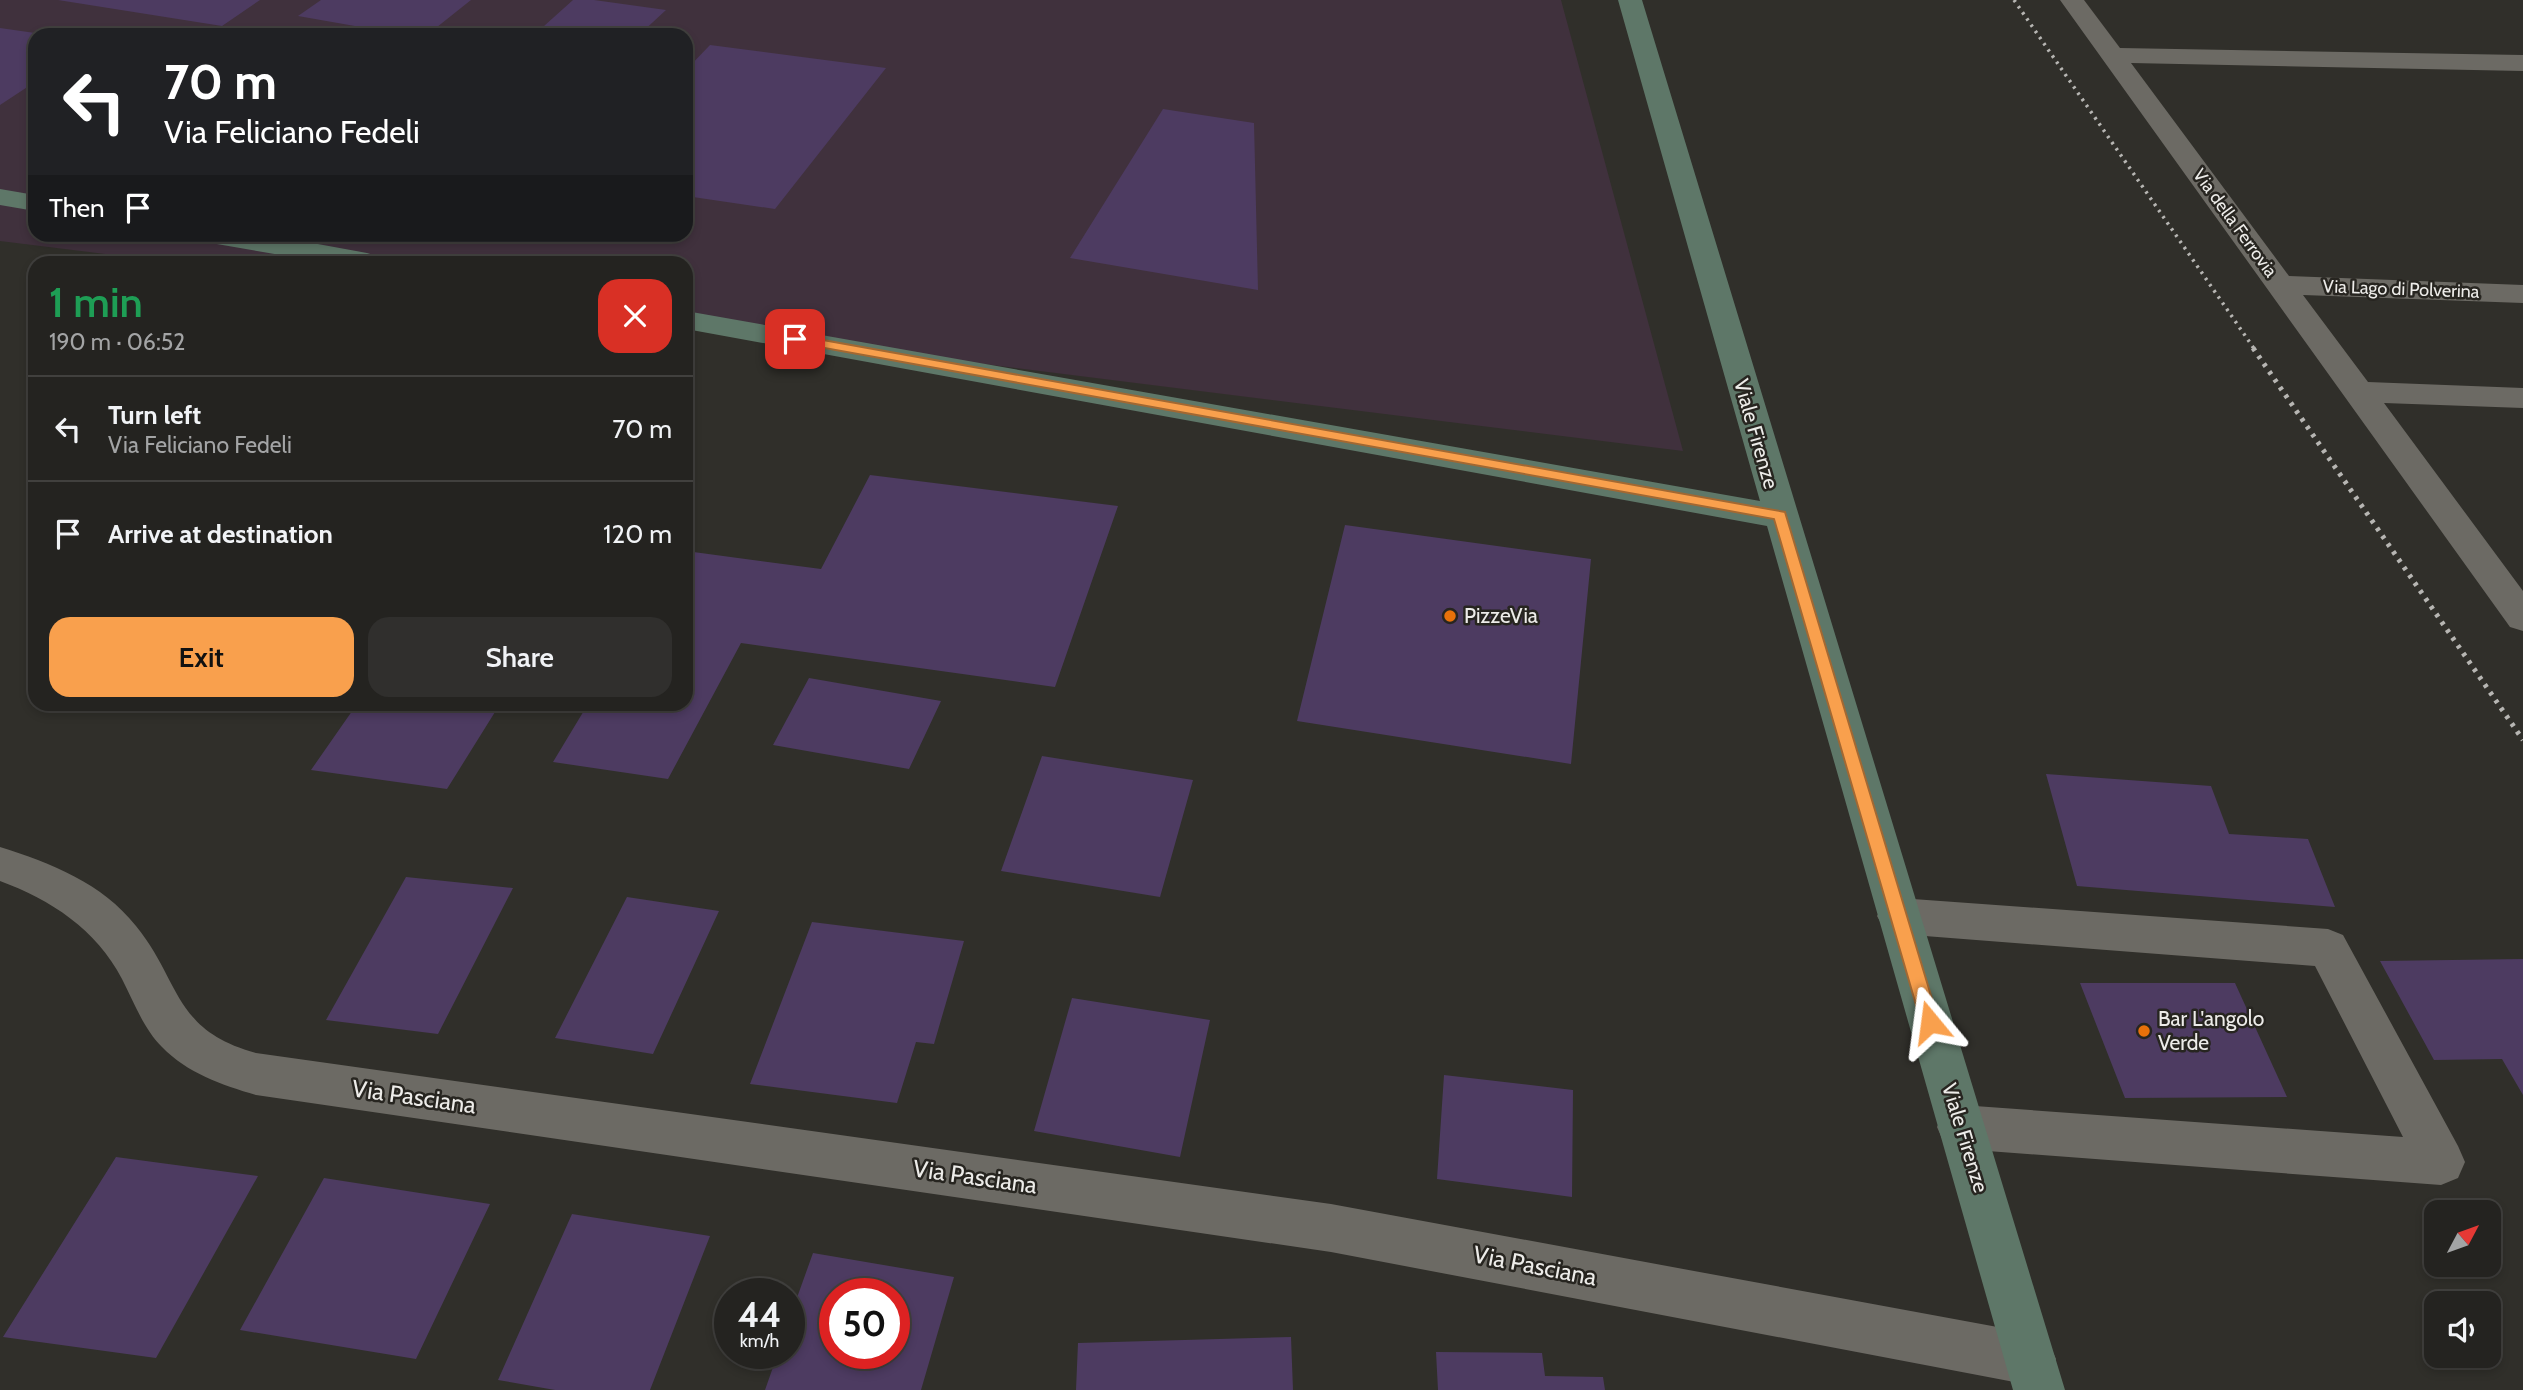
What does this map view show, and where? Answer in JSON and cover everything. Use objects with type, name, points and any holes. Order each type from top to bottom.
[{"type":"main road","name":"Viale Firenze","points":[[1630,0],[2035,1374]]},
{"type":"main road","points":[[0,197],[28,202]]},
{"type":"main road","points":[[256,242],[334,256]]},
{"type":"main road","points":[[693,321],[1780,516]]},
{"type":"street","name":"Via della Ferrovia","points":[[2072,0],[2523,618]]},
{"type":"street","points":[[2110,55],[2523,63]]},
{"type":"street","name":"Via Lago di Polverina","points":[[2280,285],[2523,294]]},
{"type":"street","points":[[2359,392],[2523,398]]},
{"type":"street","name":"Via Pasciana","points":[[0,864],[53,884],[80,901],[121,939],[141,969],[161,1012],[174,1029],[212,1058],[256,1074],[1331,1228],[2035,1374]]},
{"type":"street","points":[[1899,916],[2328,948],[2441,1162],[1961,1127]]},
{"type":"shaded area","points":[[0,0],[1561,0],[1683,451],[693,328],[693,256],[121,256],[0,241]]},
{"type":"building","points":[[58,0],[260,0],[222,26]]},
{"type":"building","points":[[321,0],[471,0],[436,28],[366,28],[298,16]]},
{"type":"building","points":[[573,0],[594,0],[666,10],[647,28],[542,28]]},
{"type":"building","points":[[0,28],[28,32],[28,87],[0,105]]},
{"type":"building","points":[[710,45],[886,68],[775,209],[693,197],[693,63]]},
{"type":"building","points":[[1163,109],[1254,123],[1258,290],[1070,258]]},
{"type":"building","points":[[870,475],[1118,506],[1055,687],[741,643],[668,779],[553,762],[584,711],[693,711],[693,552],[821,569]]},
{"type":"building","points":[[1345,525],[1591,559],[1571,764],[1297,721]]},
{"type":"building","points":[[809,678],[941,701],[909,769],[773,745]]},
{"type":"building","points":[[352,711],[496,711],[447,789],[311,770]]},
{"type":"building","points":[[1042,756],[1193,780],[1160,897],[1001,871]]},
{"type":"building","points":[[2046,774],[2211,786],[2229,834],[2308,839],[2335,907],[2077,886]]},
{"type":"building","points":[[406,877],[513,888],[438,1034],[326,1020]]},
{"type":"building","points":[[627,897],[719,911],[653,1054],[555,1038]]},
{"type":"building","points":[[812,922],[964,941],[934,1044],[916,1042],[897,1103],[750,1084]]},
{"type":"building","points":[[2523,959],[2523,1095],[2502,1059],[2434,1060],[2380,961]]},
{"type":"building","points":[[2080,983],[2235,983],[2287,1097],[2125,1098]]},
{"type":"building","points":[[1072,998],[1210,1020],[1180,1157],[1034,1131]]},
{"type":"building","points":[[1444,1075],[1573,1090],[1572,1197],[1437,1179]]},
{"type":"building","points":[[116,1157],[258,1176],[156,1358],[3,1337]]},
{"type":"building","points":[[324,1178],[490,1204],[416,1359],[240,1330]]},
{"type":"building","points":[[572,1214],[710,1236],[650,1390],[555,1390],[498,1380]]},
{"type":"building","points":[[813,1253],[954,1277],[921,1390],[765,1390],[772,1369],[805,1369],[804,1278]]},
{"type":"building","points":[[1291,1337],[1293,1390],[1076,1390],[1078,1343]]},
{"type":"building","points":[[1436,1352],[1542,1353],[1545,1376],[1603,1377],[1605,1390],[1438,1390]]},
{"type":"railway","points":[[2014,0],[2255,350]]},
{"type":"railway","points":[[2253,348],[2523,740]]},
{"type":"place","name":"PizzeVia","points":[[1450,616]]},
{"type":"place","name":"Bar L'angolo Verde","points":[[2144,1031]]},
{"type":"route","points":[[795,339],[1780,516],[1930,1022]]}]
